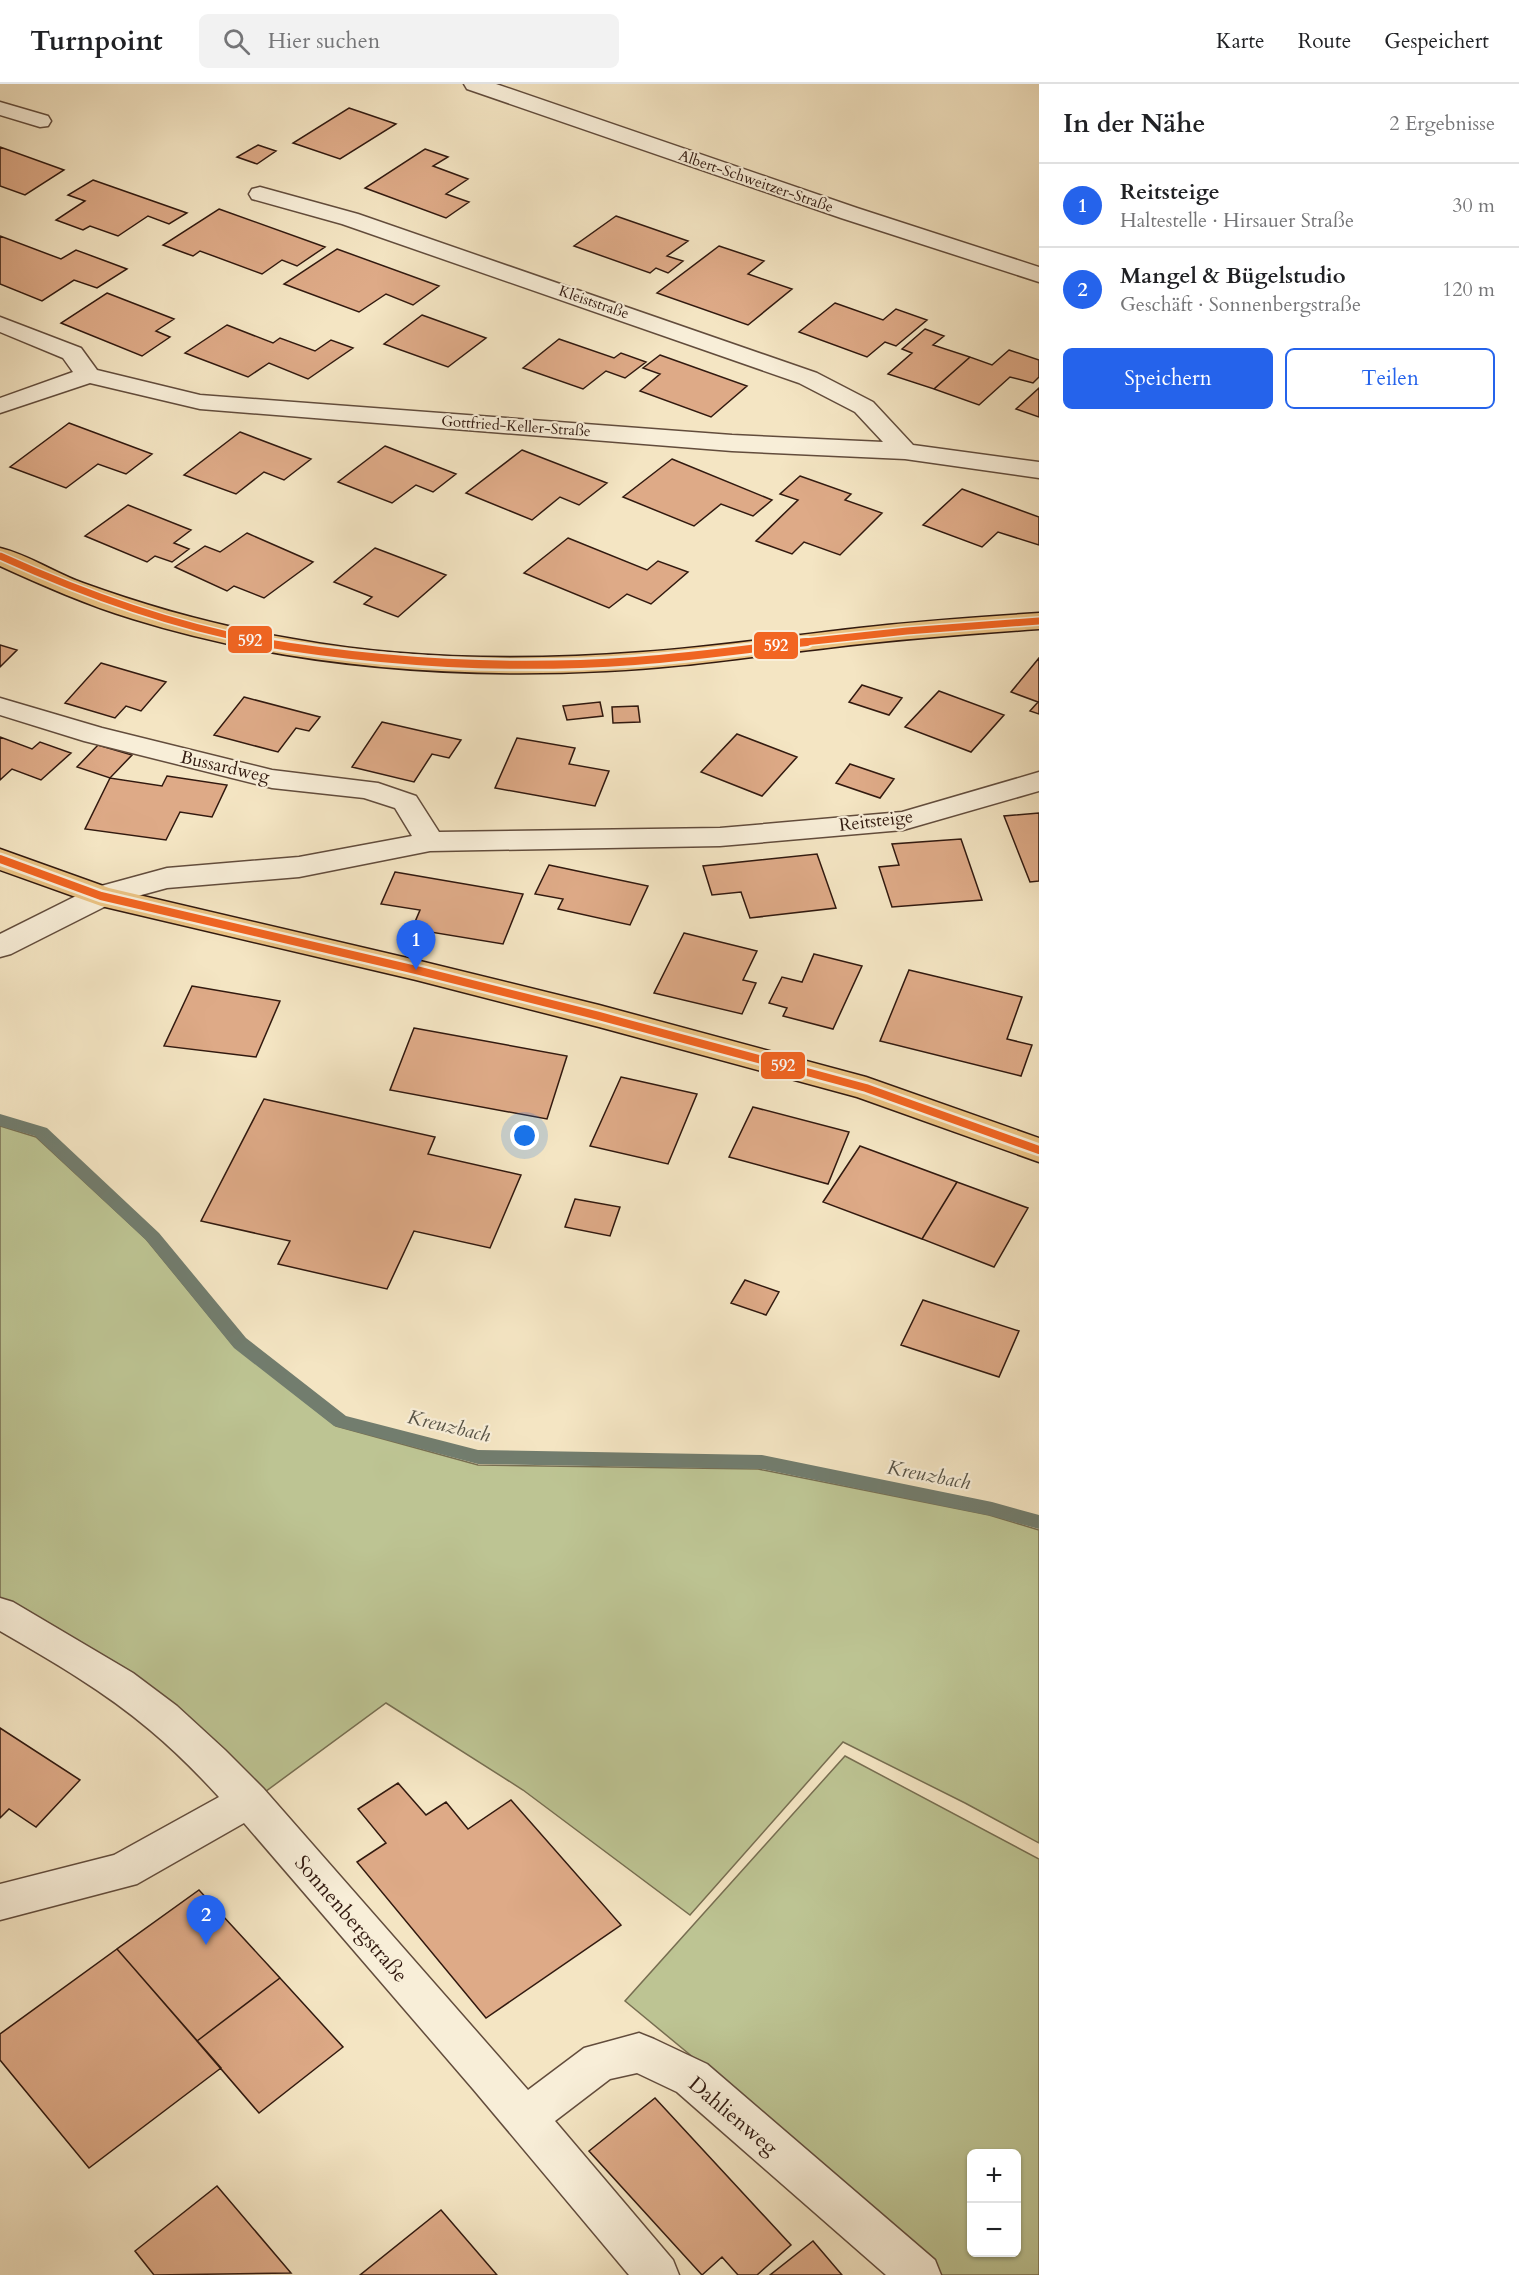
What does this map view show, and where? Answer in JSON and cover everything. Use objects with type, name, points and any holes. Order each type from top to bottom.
[{"type":"main road","points":[[0,556],[49,580],[178,623],[329,653],[420,661],[548,665],[606,663],[896,632],[1039,621]]},
{"type":"main road","points":[[0,859],[101,896],[416,970],[866,1088],[1039,1150]]},
{"type":"street","name":"Albert-Schweitzer-Straße","points":[[475,84],[838,209],[1039,275]]},
{"type":"street","points":[[0,108],[40,121]]},
{"type":"street","name":"Kleiststraße","points":[[260,194],[350,219],[491,266],[808,378],[864,407],[905,451]]},
{"type":"street","points":[[0,324],[72,353],[88,375],[0,406]]},
{"type":"street","name":"Gottfried-Keller-Straße","points":[[88,375],[200,402],[732,443],[905,451],[1039,470]]},
{"type":"street","name":"Bussardweg","points":[[0,706],[94,735],[272,779],[368,789],[406,802],[430,843]]},
{"type":"street","name":"Reitsteige","points":[[101,896],[166,878],[299,867],[430,843],[720,837],[903,821],[1012,791],[1039,781]]},
{"type":"street","points":[[0,947],[101,896]]},
{"type":"street","name":"Sonnenbergstraße","points":[[0,1613],[84,1662],[146,1705],[183,1735],[249,1800],[526,2117],[657,2275]]},
{"type":"street","points":[[0,1902],[123,1871],[249,1800]]},
{"type":"street","name":"Dahlienweg","points":[[526,2117],[599,2062],[639,2053],[692,2078],[919,2275]]},
{"type":"green space","points":[[0,1126],[36,1137],[146,1239],[233,1345],[336,1426],[478,1465],[758,1469],[989,1515],[1039,1530],[1039,1843],[843,1742],[690,1915],[523,1790],[386,1703],[258,1797],[0,1602]]},
{"type":"green space","points":[[845,1756],[1039,1859],[1039,2275],[941,2275],[700,2063],[625,2001]]},
{"type":"building","points":[[349,108],[396,124],[340,159],[293,143]]},
{"type":"building","points":[[258,145],[276,151],[257,164],[237,157]]},
{"type":"building","points":[[0,147],[64,170],[25,195],[0,186]]},
{"type":"building","points":[[425,149],[448,157],[433,166],[468,179],[446,194],[469,202],[446,218],[365,188]]},
{"type":"building","points":[[93,180],[187,213],[169,224],[148,216],[118,236],[90,226],[83,230],[56,220],[85,201],[68,195]]},
{"type":"building","points":[[219,209],[325,247],[297,266],[282,260],[262,274],[200,251],[193,256],[163,245]]},
{"type":"building","points":[[616,216],[688,241],[667,256],[683,261],[668,273],[656,268],[650,273],[574,246]]},
{"type":"building","points":[[0,236],[61,259],[76,250],[127,269],[97,288],[74,280],[42,301],[0,284]]},
{"type":"building","points":[[719,246],[764,261],[748,274],[792,289],[748,325],[657,293]]},
{"type":"building","points":[[337,249],[439,286],[413,305],[386,294],[359,312],[284,284]]},
{"type":"building","points":[[107,293],[174,319],[156,331],[170,337],[142,356],[61,323]]},
{"type":"building","points":[[835,303],[883,320],[896,309],[927,320],[896,346],[885,342],[867,357],[799,332]]},
{"type":"building","points":[[422,315],[486,338],[448,367],[384,344]]},
{"type":"building","points":[[227,325],[273,343],[280,338],[315,351],[331,340],[353,348],[308,379],[269,363],[248,377],[185,353]]},
{"type":"building","points":[[925,329],[944,336],[933,345],[970,357],[934,389],[888,374],[912,353],[902,349]]},
{"type":"building","points":[[559,339],[614,358],[621,353],[646,362],[625,378],[606,371],[583,389],[523,368]]},
{"type":"building","points":[[1009,350],[1039,360],[1039,377],[1033,383],[1010,377],[979,405],[934,389],[970,357],[992,365]]},
{"type":"building","points":[[660,355],[747,386],[711,417],[640,391],[660,374],[643,368]]},
{"type":"building","points":[[1039,388],[1039,417],[1016,409]]},
{"type":"building","points":[[69,423],[152,454],[126,474],[98,464],[66,488],[10,467]]},
{"type":"building","points":[[240,432],[311,459],[284,480],[264,472],[236,494],[184,475]]},
{"type":"building","points":[[385,446],[456,474],[433,492],[416,485],[392,503],[338,482]]},
{"type":"building","points":[[522,450],[607,483],[579,505],[560,497],[532,520],[466,493]]},
{"type":"building","points":[[672,459],[772,500],[753,516],[721,504],[694,526],[623,497]]},
{"type":"building","points":[[800,476],[851,494],[845,500],[882,513],[840,555],[804,542],[792,554],[756,541],[798,500],[780,494]]},
{"type":"building","points":[[962,489],[1039,517],[1039,545],[998,532],[982,547],[923,525]]},
{"type":"building","points":[[128,505],[191,530],[174,543],[189,549],[172,562],[155,556],[147,562],[85,536]]},
{"type":"building","points":[[247,533],[313,562],[264,598],[234,586],[227,591],[175,567],[205,546],[220,552]]},
{"type":"building","points":[[568,538],[647,570],[658,561],[688,572],[651,604],[627,594],[609,608],[524,573]]},
{"type":"building","points":[[375,548],[446,575],[398,617],[364,604],[372,597],[334,582]]},
{"type":"building","points":[[0,645],[17,650],[0,667]]},
{"type":"building","points":[[1039,658],[1039,714],[1030,711],[1038,702],[1011,692]]},
{"type":"building","points":[[101,663],[166,682],[141,711],[126,706],[115,718],[65,703]]},
{"type":"building","points":[[862,685],[902,698],[889,715],[849,702]]},
{"type":"building","points":[[939,691],[1004,715],[971,752],[905,727]]},
{"type":"building","points":[[244,697],[320,717],[309,731],[296,728],[278,752],[214,735]]},
{"type":"building","points":[[600,702],[603,716],[567,720],[563,706]]},
{"type":"building","points":[[638,706],[640,722],[613,723],[612,707]]},
{"type":"building","points":[[382,722],[461,740],[449,758],[432,754],[414,782],[352,767]]},
{"type":"building","points":[[737,734],[797,757],[762,796],[701,772]]},
{"type":"building","points":[[0,737],[32,749],[40,742],[71,753],[41,780],[12,769],[0,780]]},
{"type":"building","points":[[517,738],[575,748],[569,764],[609,771],[595,806],[495,788]]},
{"type":"building","points":[[98,745],[132,755],[110,778],[77,767]]},
{"type":"building","points":[[850,764],[894,779],[880,798],[836,783]]},
{"type":"building","points":[[167,776],[227,785],[212,817],[180,812],[166,840],[85,829],[110,778],[162,786]]},
{"type":"building","points":[[1039,813],[1039,881],[1030,882],[1004,816]]},
{"type":"building","points":[[961,839],[982,900],[892,907],[879,867],[899,865],[892,844]]},
{"type":"building","points":[[817,854],[836,908],[750,918],[741,892],[712,895],[703,866]]},
{"type":"building","points":[[549,865],[648,886],[630,925],[558,909],[563,899],[535,894]]},
{"type":"building","points":[[395,872],[523,894],[503,944],[412,929],[420,910],[381,904]]},
{"type":"building","points":[[684,933],[757,951],[743,980],[756,983],[742,1014],[654,993]]},
{"type":"building","points":[[814,954],[862,966],[833,1029],[783,1016],[787,1008],[769,1003],[782,977],[802,982]]},
{"type":"building","points":[[909,970],[1022,997],[1007,1039],[1032,1045],[1021,1076],[880,1041]]},
{"type":"building","points":[[192,986],[280,1001],[256,1057],[164,1046]]},
{"type":"building","points":[[414,1028],[567,1056],[547,1119],[390,1090]]},
{"type":"building","points":[[621,1077],[697,1094],[668,1164],[590,1146]]},
{"type":"building","points":[[264,1099],[435,1137],[428,1154],[521,1175],[490,1248],[414,1231],[387,1289],[278,1264],[290,1241],[201,1221]]},
{"type":"building","points":[[753,1107],[849,1132],[828,1184],[729,1157]]},
{"type":"building","points":[[860,1146],[957,1182],[922,1239],[823,1202]]},
{"type":"building","points":[[957,1182],[1028,1208],[994,1267],[922,1239]]},
{"type":"building","points":[[575,1199],[620,1207],[610,1236],[565,1227]]},
{"type":"building","points":[[745,1280],[779,1292],[766,1315],[731,1303]]},
{"type":"building","points":[[923,1300],[1019,1331],[999,1377],[901,1345]]},
{"type":"building","points":[[0,1728],[80,1780],[36,1827],[9,1809],[0,1818]]},
{"type":"building","points":[[398,1783],[426,1815],[446,1802],[468,1829],[511,1800],[621,1925],[486,2018],[357,1862],[386,1843],[358,1809]]},
{"type":"building","points":[[199,1890],[280,1978],[197,2041],[117,1949]]},
{"type":"building","points":[[117,1949],[221,2068],[89,2168],[0,2060],[0,2034]]},
{"type":"building","points":[[280,1978],[343,2047],[259,2113],[197,2041]]},
{"type":"building","points":[[655,2098],[791,2245],[757,2275],[738,2275],[722,2257],[702,2275],[589,2151]]},
{"type":"building","points":[[217,2186],[291,2273],[154,2275],[135,2251]]},
{"type":"building","points":[[441,2210],[497,2275],[360,2275]]},
{"type":"building","points":[[813,2241],[842,2275],[770,2275]]},
{"type":"waterway","name":"Kreuzbach","points":[[0,1120],[41,1132],[153,1237],[240,1343],[340,1421],[478,1457],[762,1462],[992,1509],[1039,1522]]},
{"type":"transit line","name":"592","points":[[0,556],[107,601],[199,629],[314,651],[430,662],[488,665],[605,663],[689,656],[880,633],[1039,621]]},
{"type":"transit line","name":"592","points":[[0,859],[101,896],[416,970],[599,1016],[866,1088],[1039,1150]]},
{"type":"place","name":"Reitsteige","points":[[416,970]]},
{"type":"place","name":"Mangel & Bügelstudio","points":[[206,1945]]}]
